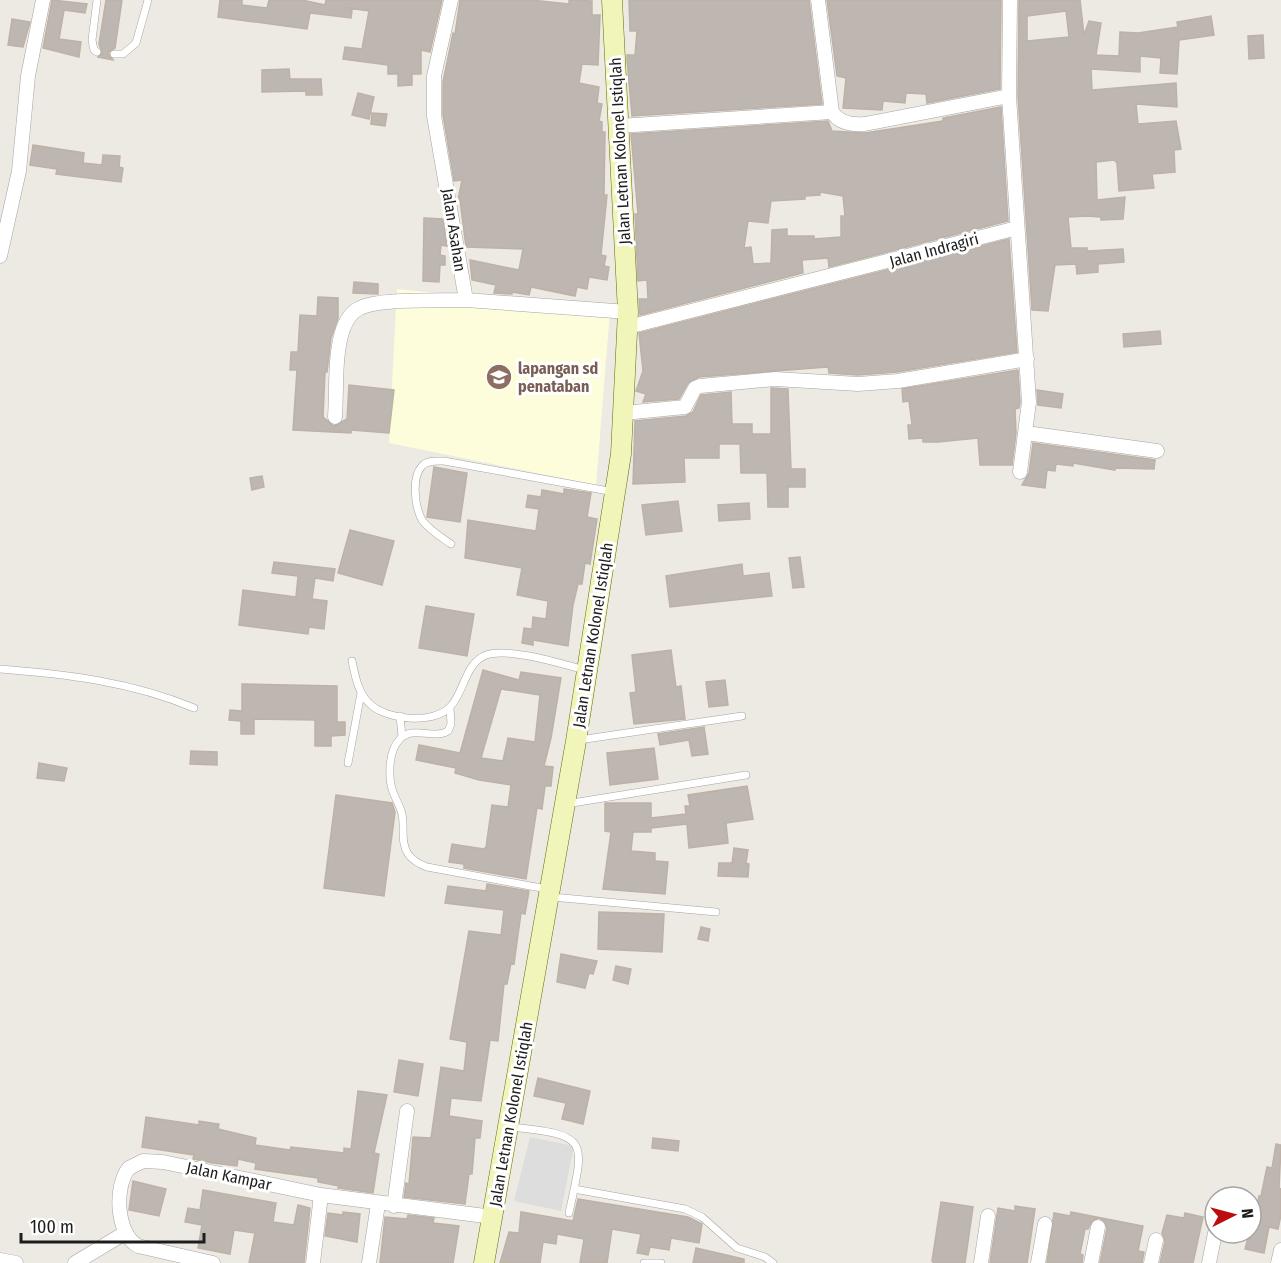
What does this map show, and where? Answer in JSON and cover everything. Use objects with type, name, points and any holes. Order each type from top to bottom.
[{"type":"street","points":[[0,255],[20,171],[28,76],[43,0]]},
{"type":"street","name":"Jalan Asahan","points":[[451,0],[434,76],[434,116],[466,300]]},
{"type":"street","name":"Jalan Letnan Kolonel Istiqlah","points":[[484,1263],[576,741],[616,492],[624,413],[628,320],[612,0]]},
{"type":"street","points":[[818,0],[835,115]]},
{"type":"street","points":[[1010,0],[1009,96],[1029,402],[1020,472]]},
{"type":"street","points":[[619,126],[835,115],[853,124],[1009,96]]},
{"type":"street","name":"Jalan Indragiri","points":[[628,320],[1017,228]]},
{"type":"street","points":[[335,417],[339,352],[343,329],[351,314],[361,307],[380,303],[466,300],[628,320]]},
{"type":"street","points":[[624,413],[686,408],[694,390],[699,386],[775,379],[836,385],[898,381],[1027,359]]},
{"type":"street","points":[[1026,433],[1157,451]]},
{"type":"street","points":[[394,1206],[407,1111]]},
{"type":"street","name":"Jalan Kampar","points":[[125,1233],[122,1221],[122,1179],[129,1168],[143,1161],[213,1171],[321,1195],[493,1217]]},
{"type":"street","points":[[313,1263],[321,1195]]},
{"type":"street","points":[[369,1263],[378,1204]]},
{"type":"street","points":[[981,1263],[988,1216]]},
{"type":"street","points":[[1038,1263],[1045,1224]]},
{"type":"street","points":[[1091,1263],[1098,1227]]},
{"type":"street","points":[[75,1263],[125,1233],[138,1246],[213,1263]]},
{"type":"street","points":[[1151,1263],[1156,1240]]},
{"type":"street","points":[[1209,1263],[1213,1245]]},
{"type":"street","points":[[1278,1263],[1281,1250]]},
{"type":"street","points":[[0,1260],[16,1263]]},
{"type":"lane","points":[[97,0],[92,40],[94,50],[98,52]]},
{"type":"lane","points":[[114,54],[123,54],[136,43],[148,0]]},
{"type":"lane","points":[[451,544],[427,526],[418,510],[416,492],[419,472],[421,467],[429,462],[444,460],[616,492]]},
{"type":"lane","points":[[352,661],[361,693],[375,709],[400,716],[425,717],[442,713],[450,708],[473,666],[478,660],[491,654],[517,655],[588,670]]},
{"type":"lane","points":[[0,669],[81,677],[134,687],[194,708]]},
{"type":"lane","points":[[348,764],[361,693]]},
{"type":"lane","points":[[402,737],[412,733],[444,733],[451,724],[450,708]]},
{"type":"lane","points":[[400,716],[402,737],[393,752],[390,783],[402,811],[404,845],[413,860],[435,869],[549,893],[716,912]]},
{"type":"lane","points":[[576,741],[742,716]]},
{"type":"lane","points":[[564,805],[746,775]]},
{"type":"lane","points":[[508,1127],[562,1134],[573,1141],[580,1158],[569,1213]]},
{"type":"lane","points":[[574,1189],[685,1209],[702,1217],[737,1248],[765,1257],[773,1263]]},
{"type":"lane","points":[[645,1263],[661,1263]]},
{"type":"shaded area","name":"lapangan sd penataban","points":[[397,289],[610,311],[596,485],[389,443]]},
{"type":"shaded area","points":[[530,1137],[574,1146],[561,1211],[514,1201]]},
{"type":"building","points":[[52,0],[87,4],[85,13],[64,10],[59,39],[81,42],[79,57],[43,48]]},
{"type":"building","points":[[106,0],[122,0],[115,48],[108,53],[113,60],[98,57],[102,53],[99,44]]},
{"type":"building","points":[[220,0],[242,0],[242,5],[267,8],[269,0],[302,0],[325,5],[326,0],[442,0],[430,52],[421,50],[421,74],[412,74],[412,85],[398,86],[398,74],[388,74],[388,65],[343,59],[345,47],[362,49],[369,11],[348,8],[352,11],[351,18],[310,13],[307,29],[218,17]]},
{"type":"building","points":[[460,0],[531,0],[569,4],[569,0],[592,1],[592,15],[600,15],[598,65],[582,64],[579,83],[599,87],[597,103],[602,104],[599,121],[602,122],[602,132],[605,132],[604,195],[607,195],[601,255],[606,256],[604,266],[609,267],[607,280],[589,277],[587,289],[577,287],[575,296],[531,287],[529,295],[512,292],[512,294],[494,293],[496,285],[472,280],[470,260],[519,270],[523,249],[466,247],[460,200],[458,200],[462,180],[454,181],[443,115],[443,82],[453,33],[455,34]]},
{"type":"building","points":[[629,0],[809,0],[822,104],[632,116],[627,55],[635,55],[637,31],[630,31]]},
{"type":"building","points":[[827,0],[1001,0],[1000,89],[927,103],[926,94],[906,93],[905,103],[883,101],[882,110],[843,108],[846,78],[837,76]]},
{"type":"building","points":[[1019,0],[1080,0],[1084,35],[1089,21],[1101,23],[1096,55],[1119,56],[1120,32],[1138,33],[1178,27],[1177,22],[1211,16],[1214,35],[1179,40],[1177,74],[1160,73],[1161,58],[1140,56],[1140,72],[1091,69],[1092,90],[1176,83],[1177,107],[1136,104],[1138,124],[1176,121],[1181,149],[1174,150],[1175,172],[1152,174],[1154,188],[1119,191],[1117,163],[1114,160],[1096,162],[1097,200],[1125,197],[1123,219],[1068,217],[1071,248],[1087,248],[1087,251],[1123,249],[1124,262],[1098,264],[1098,272],[1077,274],[1076,264],[1055,265],[1048,311],[1032,310],[1018,96]],"holes":[[[1066,11],[1069,37],[1027,41],[1027,16]]]},
{"type":"building","points":[[12,19],[30,22],[23,47],[8,45]]},
{"type":"building","points":[[1263,35],[1264,58],[1249,59],[1248,36]]},
{"type":"building","points":[[289,69],[290,79],[321,79],[322,95],[306,95],[306,91],[262,92],[262,70]]},
{"type":"building","points":[[358,93],[374,97],[369,119],[352,115]]},
{"type":"building","points":[[1001,107],[1008,221],[829,267],[828,258],[802,260],[803,273],[640,315],[639,299],[648,299],[647,280],[638,281],[635,214],[638,214],[631,134],[828,121],[832,131],[865,133],[943,121],[943,118]],"holes":[[[820,192],[843,196],[845,216],[841,216],[841,237],[814,239],[814,236],[787,236],[787,229],[772,230],[771,263],[753,264],[751,247],[744,248],[748,221],[768,223],[771,201],[805,199],[805,196],[820,195]]]},
{"type":"building","points":[[372,113],[387,114],[385,126],[371,124]]},
{"type":"building","points":[[33,145],[84,153],[83,163],[102,165],[103,155],[120,156],[119,167],[123,168],[121,182],[56,174],[57,169],[30,165]]},
{"type":"building","points":[[424,218],[443,219],[447,246],[441,245],[440,255],[445,256],[445,265],[440,265],[439,282],[423,281]]},
{"type":"building","points":[[1009,239],[1017,352],[897,372],[858,375],[829,373],[828,367],[699,377],[688,383],[679,399],[643,402],[646,394],[636,391],[643,371],[639,333]]},
{"type":"building","points":[[354,282],[378,284],[378,294],[353,293]]},
{"type":"building","points":[[318,297],[338,298],[338,318],[331,338],[327,372],[325,372],[323,417],[334,426],[347,419],[349,385],[394,390],[389,433],[351,430],[351,433],[293,430],[297,370],[290,370],[291,352],[298,352],[300,315],[317,316]]},
{"type":"building","points":[[1160,331],[1161,344],[1124,347],[1123,334]]},
{"type":"building","points":[[1018,370],[1020,402],[1019,408],[1015,409],[1016,433],[1012,465],[980,465],[978,438],[938,442],[923,442],[923,438],[909,439],[908,425],[912,425],[909,401],[903,402],[902,389]]},
{"type":"building","points":[[771,388],[788,389],[791,469],[805,469],[805,487],[788,487],[788,507],[768,507],[767,473],[741,473],[740,444],[719,444],[719,458],[684,458],[685,482],[633,484],[635,421],[686,416],[693,412],[701,395],[731,392],[732,424],[752,424],[752,434],[771,434]]},
{"type":"building","points":[[1037,390],[1063,394],[1061,408],[1038,405]]},
{"type":"building","points":[[1033,443],[1155,460],[1154,469],[1115,468],[1115,470],[1073,463],[1073,466],[1056,464],[1055,471],[1047,470],[1045,488],[1022,485],[1029,473]]},
{"type":"building","points":[[434,467],[467,473],[460,522],[427,517]]},
{"type":"building","points":[[262,476],[264,487],[252,490],[250,478]]},
{"type":"building","points":[[564,489],[591,493],[587,517],[597,519],[590,564],[585,563],[582,584],[578,584],[573,605],[568,646],[533,640],[533,645],[522,643],[524,628],[532,629],[533,617],[546,619],[548,601],[517,595],[522,568],[465,558],[468,520],[536,531],[539,509],[526,507],[528,495],[541,497],[542,490],[564,494]]},
{"type":"building","points":[[678,501],[682,531],[646,535],[642,505]]},
{"type":"building","points":[[749,503],[750,519],[719,521],[718,505]]},
{"type":"building","points":[[350,530],[394,541],[382,585],[338,573]]},
{"type":"building","points":[[800,557],[804,587],[793,588],[789,558]]},
{"type":"building","points":[[274,562],[335,569],[333,581],[315,578],[312,599],[327,601],[324,629],[309,627],[308,634],[239,625],[243,590],[296,597],[298,576],[272,573]]},
{"type":"building","points":[[742,564],[743,576],[769,573],[772,596],[670,607],[666,576]]},
{"type":"building","points":[[426,606],[474,614],[467,656],[419,648]]},
{"type":"building","points":[[671,650],[676,687],[681,686],[685,719],[634,724],[630,693],[636,692],[632,655]]},
{"type":"building","points":[[483,670],[519,680],[521,672],[561,678],[544,766],[553,767],[551,786],[545,786],[542,809],[537,808],[526,879],[464,868],[464,864],[449,862],[452,844],[484,849],[486,847],[492,805],[508,807],[511,785],[479,780],[455,773],[456,768],[416,760],[419,745],[460,753]],"holes":[[[501,689],[540,695],[535,742],[508,738],[503,761],[481,758]]]},
{"type":"building","points":[[725,680],[728,705],[709,707],[706,682]]},
{"type":"building","points":[[242,684],[337,686],[337,722],[345,722],[345,735],[331,736],[331,746],[315,746],[315,720],[254,719],[254,734],[241,734],[241,721],[229,720],[230,710],[242,711]]},
{"type":"building","points":[[704,727],[708,754],[692,756],[689,740],[660,745],[658,734]]},
{"type":"building","points":[[654,748],[658,779],[610,785],[607,753]]},
{"type":"building","points":[[191,751],[217,752],[217,765],[190,764]]},
{"type":"building","points":[[39,763],[67,768],[64,781],[37,778]]},
{"type":"building","points":[[747,786],[753,819],[726,823],[728,843],[689,848],[687,824],[651,828],[651,832],[633,832],[631,851],[655,853],[655,861],[668,862],[665,894],[603,889],[611,832],[605,831],[605,803],[651,803],[651,818],[686,814],[685,806],[690,806],[688,795]]},
{"type":"building","points":[[336,795],[392,803],[395,812],[384,896],[324,888]]},
{"type":"building","points":[[734,848],[748,850],[746,863],[749,864],[748,877],[718,876],[719,863],[732,863]]},
{"type":"building","points":[[487,884],[529,891],[525,914],[521,913],[514,964],[511,963],[507,984],[504,984],[498,1041],[490,1040],[481,1101],[451,1098],[449,1116],[482,1121],[480,1138],[475,1138],[472,1174],[469,1174],[465,1204],[404,1197],[406,1183],[409,1184],[413,1137],[431,1138],[441,1067],[464,1071],[467,1042],[450,1039],[469,931],[501,935],[504,910],[445,903],[448,886],[486,891]]},
{"type":"building","points":[[599,912],[664,914],[662,952],[598,949]]},
{"type":"building","points":[[701,927],[710,929],[708,941],[698,939]]},
{"type":"building","points":[[561,954],[597,961],[593,974],[589,973],[585,988],[557,982]]},
{"type":"building","points":[[616,966],[631,969],[628,984],[613,980]]},
{"type":"building","points":[[399,1060],[423,1064],[418,1096],[394,1092]]},
{"type":"building","points":[[538,1078],[590,1091],[583,1124],[562,1119],[566,1103],[534,1096]]},
{"type":"building","points":[[358,1091],[387,1095],[374,1153],[379,1154],[373,1193],[338,1188],[339,1186],[318,1182],[318,1178],[255,1169],[256,1163],[238,1159],[237,1166],[213,1163],[193,1159],[194,1155],[142,1147],[146,1117],[199,1125],[199,1121],[219,1124],[218,1129],[256,1138],[255,1145],[290,1150],[291,1147],[344,1153],[344,1148],[351,1149]]},
{"type":"building","points":[[653,1138],[679,1141],[678,1151],[652,1148]]},
{"type":"building","points":[[1276,1144],[1281,1145],[1279,1188],[1281,1189],[1281,1215],[1278,1229],[1269,1227],[1264,1253],[1245,1249],[1246,1245],[1263,1245],[1263,1186],[1267,1167],[1272,1168]]},
{"type":"building","points":[[133,1181],[166,1189],[159,1216],[129,1210]]},
{"type":"building","points":[[203,1190],[276,1203],[273,1222],[294,1225],[298,1205],[310,1208],[304,1263],[249,1263],[255,1233],[234,1230],[230,1254],[198,1248],[202,1225],[185,1222],[188,1208],[200,1210]]},
{"type":"building","points":[[578,1199],[688,1217],[702,1224],[699,1243],[671,1238],[669,1250],[650,1247],[648,1255],[637,1253],[641,1234],[612,1229],[607,1263],[580,1263],[584,1239],[557,1234],[556,1244],[543,1242],[540,1263],[500,1263],[509,1232],[519,1233],[521,1212],[573,1221]]},
{"type":"building","points":[[941,1202],[973,1207],[965,1263],[934,1263],[932,1261]]},
{"type":"building","points":[[1015,1206],[1035,1209],[1027,1263],[990,1263],[998,1208],[1015,1211]]},
{"type":"building","points":[[343,1212],[360,1214],[357,1242],[325,1236],[328,1213],[343,1215]]},
{"type":"building","points":[[1071,1212],[1143,1226],[1138,1251],[1144,1252],[1142,1263],[1100,1263],[1107,1228],[1104,1221],[1099,1218],[1092,1221],[1088,1229],[1085,1229],[1080,1254],[1083,1255],[1082,1263],[1047,1263],[1054,1213],[1070,1216]]},
{"type":"building","points":[[1185,1213],[1203,1217],[1193,1263],[1160,1263],[1165,1241],[1162,1233],[1167,1215],[1184,1218]]},
{"type":"building","points":[[408,1215],[434,1218],[433,1223],[459,1226],[453,1263],[380,1263],[385,1217],[407,1219]]},
{"type":"building","points":[[696,1248],[744,1259],[744,1263],[693,1263]]},
{"type":"place","name":"lapangan sd penataban","points":[[499,377]]}]
